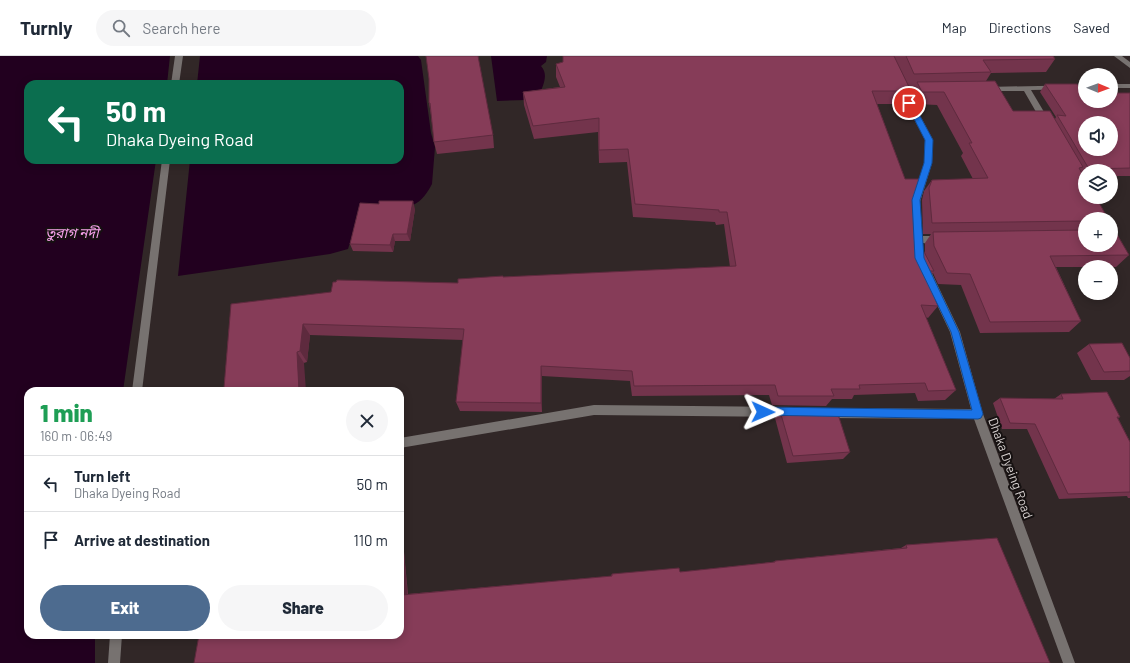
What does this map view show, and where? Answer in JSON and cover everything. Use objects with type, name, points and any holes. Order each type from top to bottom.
[{"type":"street","points":[[176,80],[179,56]]},
{"type":"street","points":[[1118,56],[1130,66]]},
{"type":"street","points":[[897,79],[906,91],[929,140],[928,163],[916,200],[917,215]]},
{"type":"street","points":[[1118,86],[1130,86]]},
{"type":"street","points":[[980,89],[1078,87]]},
{"type":"street","points":[[1026,88],[1049,129]]},
{"type":"street","points":[[138,387],[165,164]]},
{"type":"street","name":"Dhaka Dyeing Road","points":[[950,238],[918,235],[919,255],[955,332],[978,414],[1069,663]]},
{"type":"street","points":[[404,442],[594,410],[978,414]]},
{"type":"street","points":[[114,663],[116,639]]},
{"type":"water","name":"তুরাগ নদী","points":[[0,56],[170,56],[167,80],[24,80],[24,164],[155,164],[124,387],[24,387],[24,639],[95,639],[95,663],[0,663]]},
{"type":"water","points":[[200,56],[418,56],[421,60],[431,133],[435,147],[432,184],[424,196],[413,205],[361,208],[348,249],[330,254],[178,276],[190,164],[404,164],[404,80],[197,80]]},
{"type":"water","points":[[491,56],[547,56],[546,62],[541,66],[545,73],[545,77],[539,96],[526,100],[497,101]]},
{"type":"building","points":[[426,56],[478,56],[493,135],[434,142],[429,103],[429,79]]},
{"type":"building","points":[[563,56],[894,56],[911,91],[872,91],[905,179],[921,179],[919,187],[921,246],[934,271],[924,271],[938,306],[921,305],[956,390],[928,391],[925,383],[859,385],[860,389],[831,389],[834,396],[778,396],[775,385],[634,386],[632,371],[541,366],[541,403],[456,402],[464,329],[303,324],[300,351],[297,352],[299,387],[224,387],[231,304],[331,292],[333,282],[336,282],[337,280],[458,283],[458,279],[503,276],[736,266],[727,212],[719,212],[719,210],[635,204],[628,149],[599,150],[599,118],[533,126],[523,92],[565,87],[556,64],[563,62]]},
{"type":"building","points":[[906,56],[1053,56],[1055,59],[983,60],[991,72],[914,74]]},
{"type":"building","points":[[995,81],[1013,111],[1050,111],[1081,164],[1078,164],[1078,204],[1100,204],[1104,212],[1078,212],[1078,221],[932,223],[929,188],[932,180],[988,178],[969,143],[972,143],[944,92],[922,92],[917,82]]},
{"type":"building","points":[[1045,84],[1077,84],[1078,108],[1118,108],[1118,93],[1130,93],[1130,168],[1118,168],[1118,164],[1086,164],[1081,156],[1118,156],[1118,116],[1078,116],[1078,150],[1057,115],[1066,116]]},
{"type":"building","points":[[379,201],[413,201],[407,234],[393,234],[390,245],[350,244],[360,203],[379,204]]},
{"type":"building","points":[[1078,230],[1078,252],[1118,252],[1118,236],[1129,255],[1050,256],[1081,321],[990,322],[970,274],[947,273],[934,246],[933,232]]},
{"type":"building","points":[[1122,343],[1130,358],[1130,371],[1104,372],[1089,344]]},
{"type":"building","points":[[1107,392],[1120,417],[1117,417],[1130,442],[1130,492],[1068,494],[1035,424],[1010,423],[1000,398],[1063,399],[1061,394]]},
{"type":"building","points":[[780,411],[837,411],[850,452],[793,456]]},
{"type":"building","points":[[997,538],[1050,663],[194,663],[198,639],[404,639],[404,595],[612,576],[612,574],[679,568],[680,572],[907,548],[906,545]]},
{"type":"route","points":[[763,412],[978,414],[955,332],[919,258],[916,200],[928,163],[929,140],[909,103]]}]
